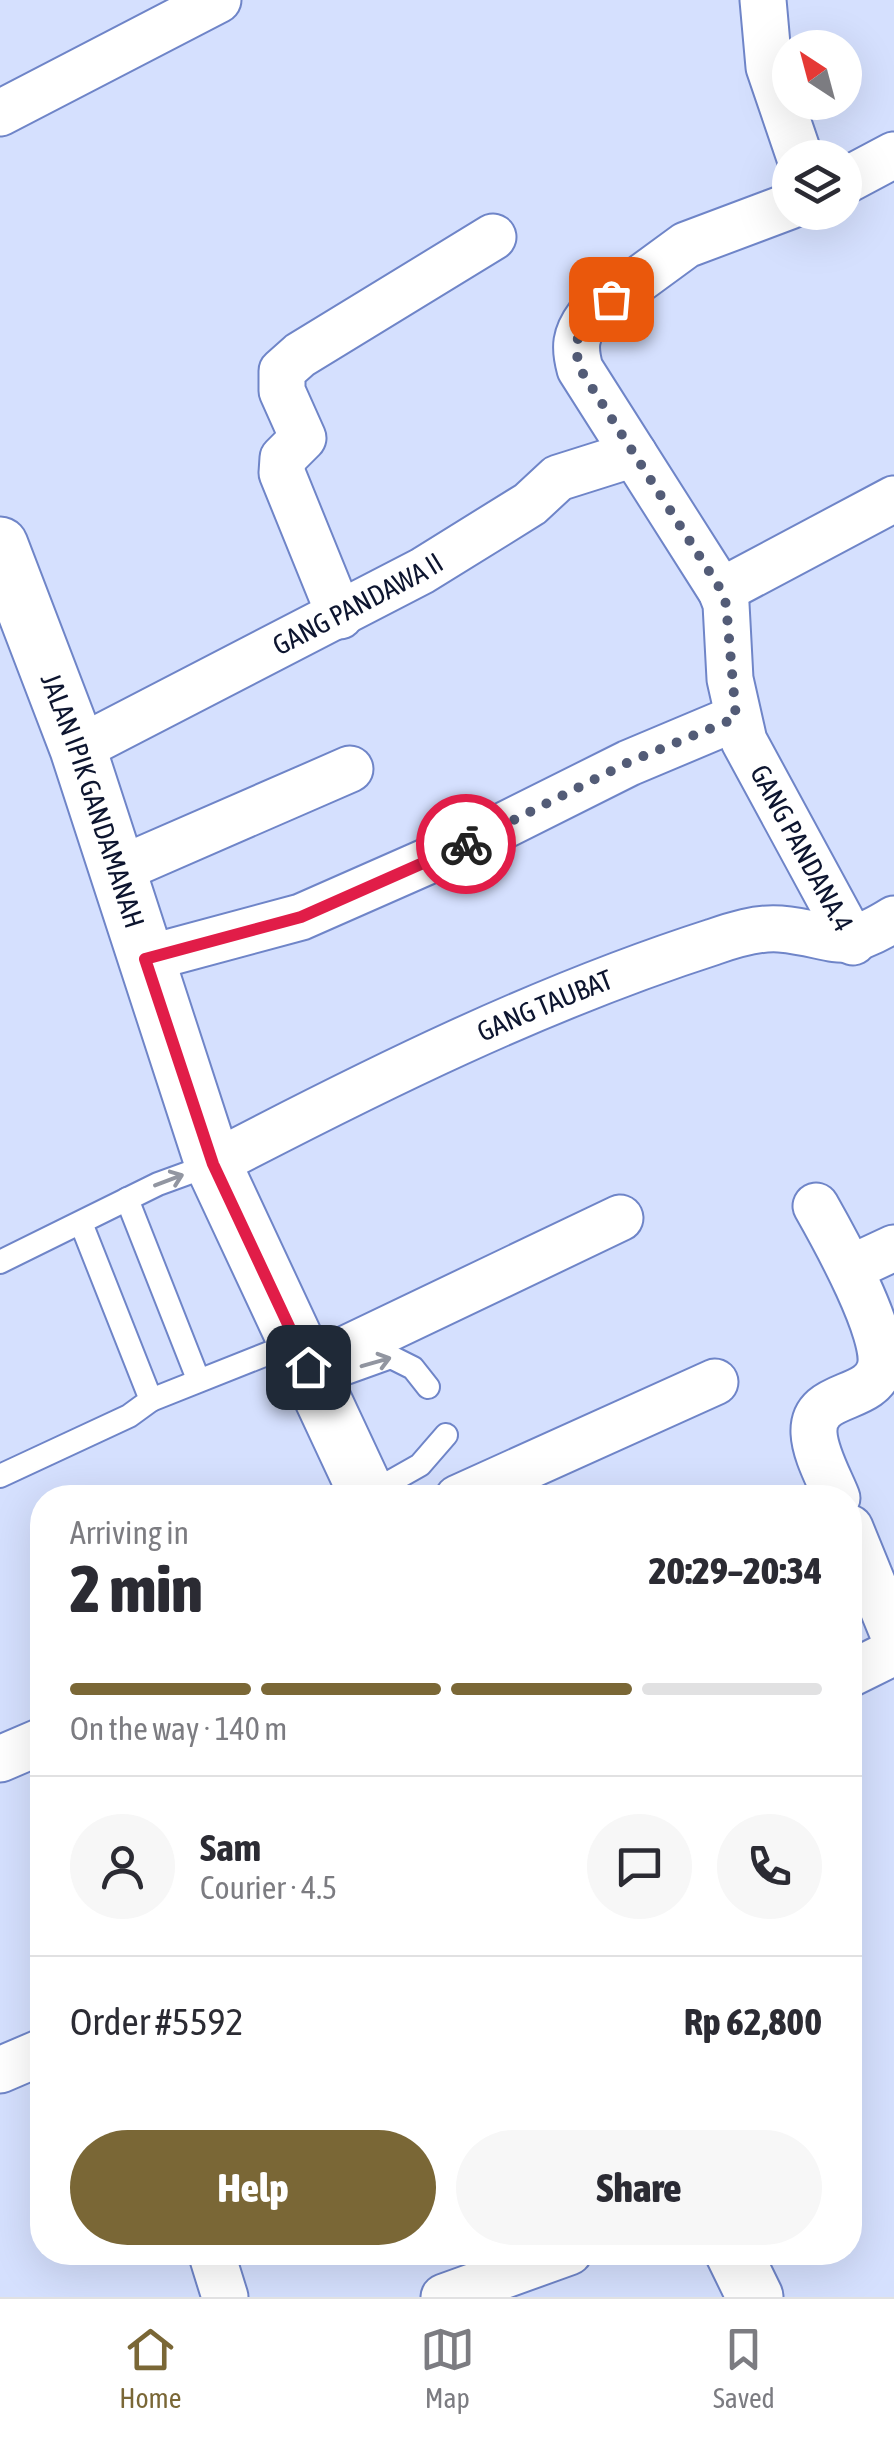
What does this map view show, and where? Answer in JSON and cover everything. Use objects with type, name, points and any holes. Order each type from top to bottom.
[{"type":"street","points":[[0,113],[218,0]]},
{"type":"street","points":[[763,0],[768,67],[794,140]]},
{"type":"street","points":[[862,171],[894,155]]},
{"type":"street","name":"GANG PANDANA.4","points":[[772,213],[686,245],[589,316],[577,332],[574,348],[580,369],[721,590],[726,604],[736,718],[853,942]]},
{"type":"street","points":[[340,616],[282,473],[283,458],[303,438],[282,391],[282,371],[300,355],[494,237]]},
{"type":"street","name":"GANG PANDAWA II","points":[[78,749],[340,616],[530,504],[558,478],[634,454]]},
{"type":"street","points":[[721,590],[894,499]]},
{"type":"street","name":"JALAN IPIK GANDAMANAH","points":[[0,545],[78,749],[213,1164],[363,1485]]},
{"type":"street","points":[[145,959],[301,917],[469,843],[629,762],[736,718]]},
{"type":"street","points":[[116,871],[350,769]]},
{"type":"street","points":[[853,942],[894,918]]},
{"type":"street","name":"GANG TAUBAT","points":[[213,1164],[526,1012],[640,967],[746,932],[779,929],[853,942]]},
{"type":"street","points":[[816,1206],[851,1268],[882,1354],[880,1370],[872,1382],[824,1406],[817,1418],[818,1449],[833,1485]]},
{"type":"street","points":[[307,1365],[620,1218]]},
{"type":"street","points":[[851,1268],[894,1248]]},
{"type":"street","points":[[487,1485],[715,1382]]},
{"type":"street","points":[[862,1557],[894,1636]]},
{"type":"street","points":[[862,1668],[894,1652]]},
{"type":"street","points":[[0,1759],[30,1745]]},
{"type":"street","points":[[0,2070],[30,2057]]},
{"type":"street","points":[[215,2265],[224,2297]]},
{"type":"street","points":[[444,2297],[533,2265]]},
{"type":"street","points":[[739,2265],[754,2297]]},
{"type":"lane","points":[[0,1262],[213,1164]]},
{"type":"lane","points":[[128,1200],[198,1379]]},
{"type":"lane","points":[[80,1224],[150,1400]]},
{"type":"lane","points":[[0,1476],[198,1379],[391,1357],[413,1368],[428,1386]]},
{"type":"lane","points":[[386,1485],[420,1465],[446,1436]]},
{"type":"way so far","points":[[466,844],[629,762],[736,718],[726,604],[721,590],[580,369],[574,348],[577,332],[589,316],[611,299]]},
{"type":"route","points":[[308,1367],[213,1164],[145,959],[301,917],[466,844]]}]
